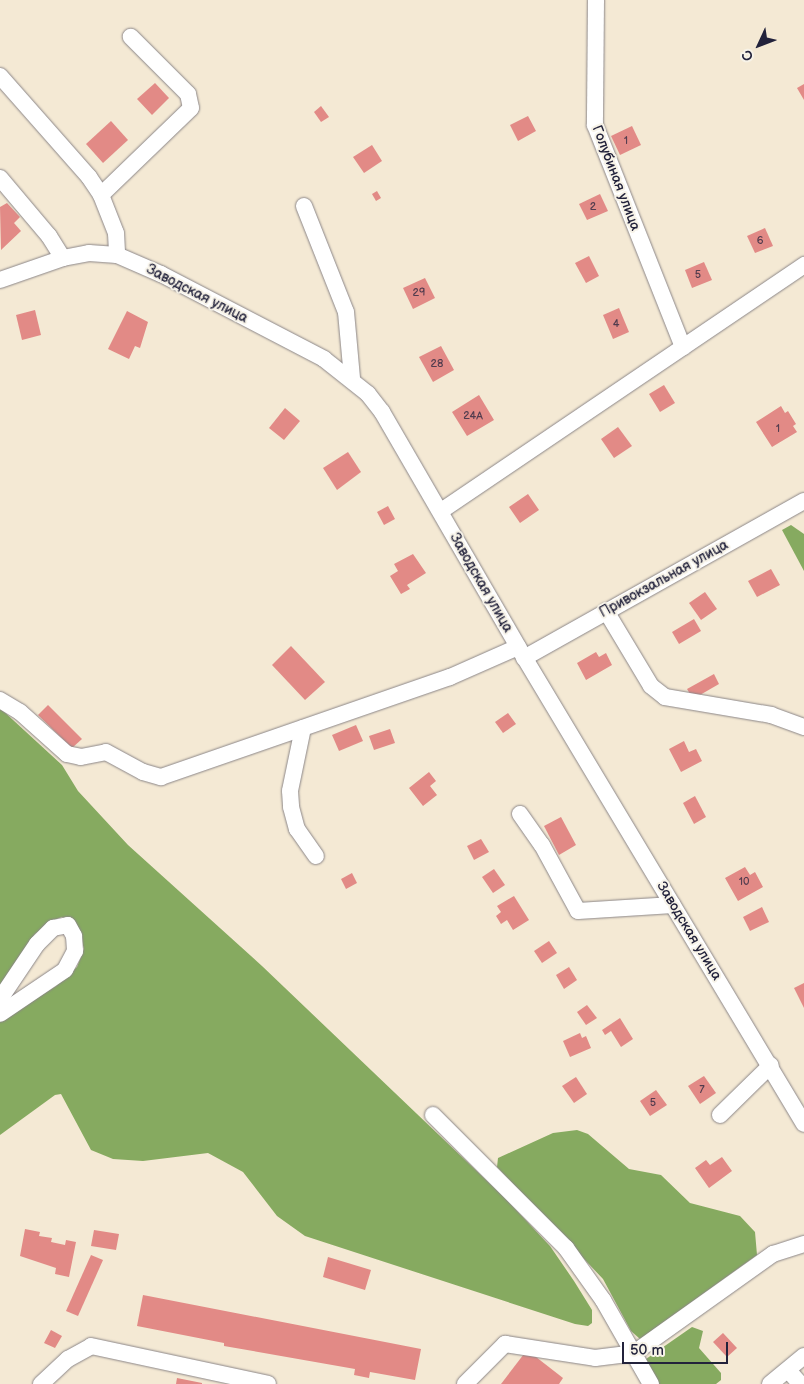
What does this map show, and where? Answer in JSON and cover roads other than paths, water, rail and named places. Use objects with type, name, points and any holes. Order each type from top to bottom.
[{"type":"street","name":"Голубиная улица","points":[[596,0],[595,125],[684,347]]},
{"type":"street","points":[[101,195],[191,108],[188,94],[130,37]]},
{"type":"street","points":[[0,76],[89,177],[101,195],[116,232],[117,255]]},
{"type":"street","points":[[0,178],[50,236],[63,258]]},
{"type":"street","points":[[304,206],[346,312],[352,378]]},
{"type":"street","name":"Заводская улица","points":[[0,280],[63,258],[89,253],[117,255],[161,274],[324,359],[352,378],[382,412],[521,652],[771,1065],[804,1124]]},
{"type":"street","points":[[441,511],[804,265]]},
{"type":"street","name":"Привокзальная улица","points":[[0,700],[20,712],[67,754],[81,758],[106,752],[143,772],[161,777],[521,652],[606,611],[801,507]]},
{"type":"street","points":[[606,611],[651,686],[665,697],[771,715],[804,727]]},
{"type":"street","points":[[303,728],[290,792],[291,808],[297,829],[316,856]]},
{"type":"street","points":[[520,814],[542,845],[578,911],[673,905]]},
{"type":"street","points":[[0,999],[36,944],[53,928],[68,926],[76,943],[74,956],[65,970],[45,987],[0,1014]]},
{"type":"street","points":[[720,1115],[771,1065]]},
{"type":"street","points":[[433,1115],[566,1248],[604,1300],[651,1384]]},
{"type":"street","points":[[465,1384],[505,1344],[595,1358],[634,1353],[774,1254],[804,1244]]},
{"type":"street","points":[[41,1384],[68,1358],[91,1346],[268,1384]]},
{"type":"street","points":[[770,1384],[804,1356]]},
{"type":"street","points":[[788,1370],[800,1384]]}]
